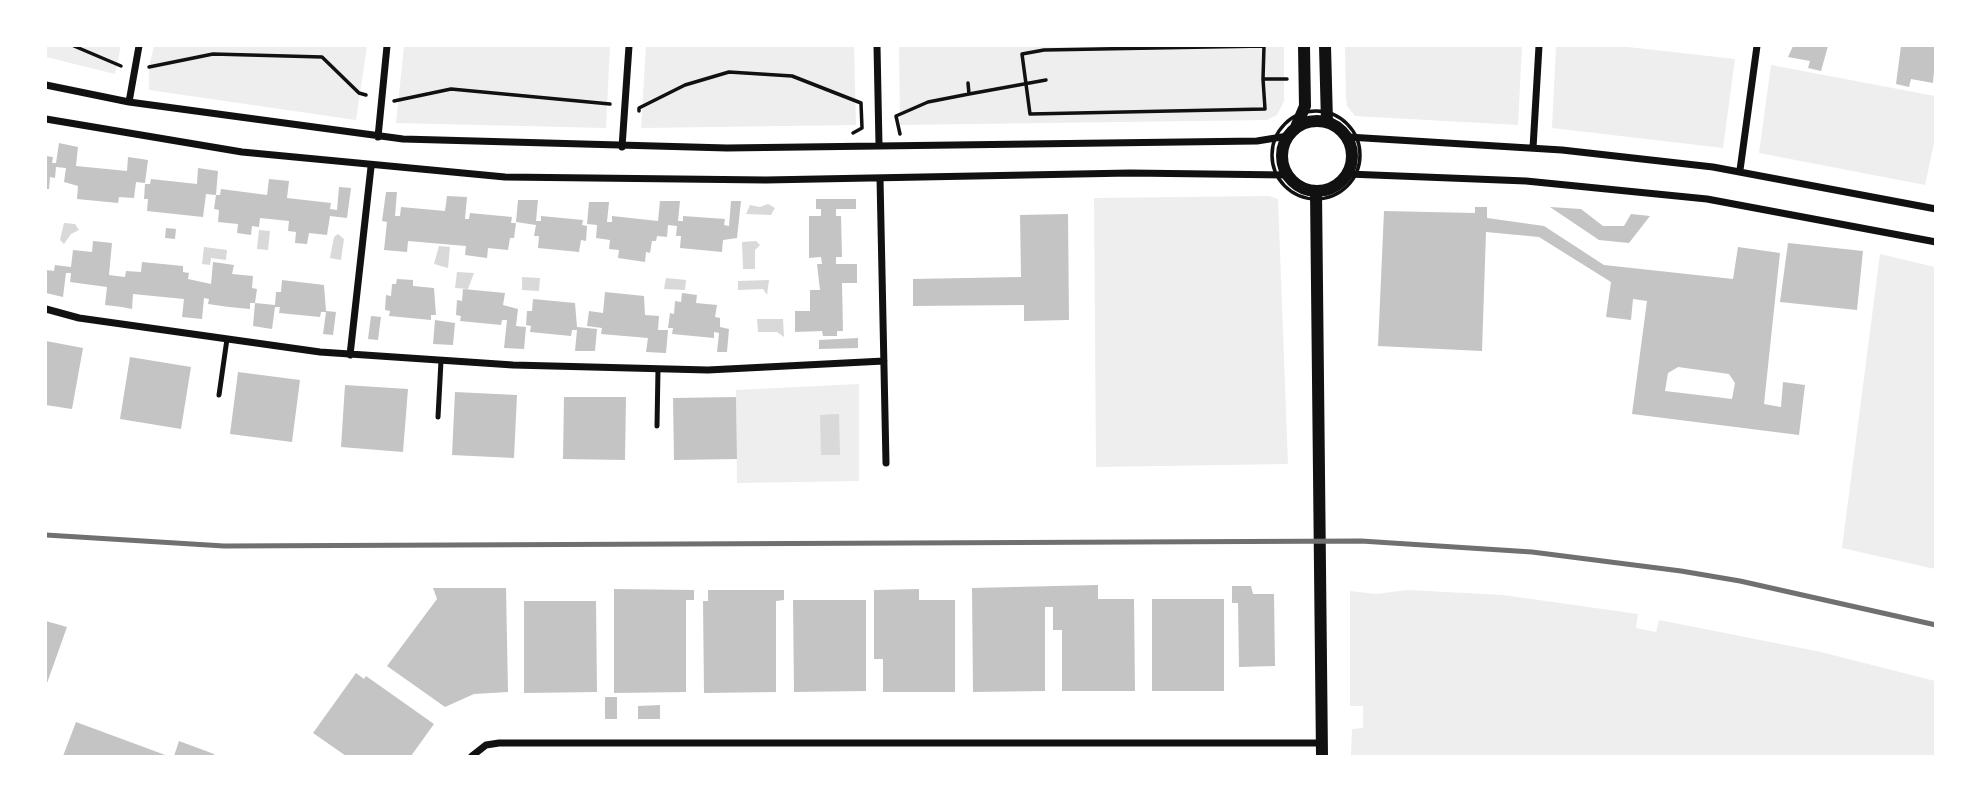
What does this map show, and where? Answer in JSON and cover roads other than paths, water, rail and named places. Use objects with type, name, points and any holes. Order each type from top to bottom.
[{"type":"street","points":[[129,102],[139,46]]},
{"type":"street","points":[[378,137],[387,46]]},
{"type":"street","points":[[622,147],[629,46]]},
{"type":"street","points":[[877,46],[879,145]]},
{"type":"street","points":[[1282,175],[1286,134],[1304,112],[1304,46]]},
{"type":"street","points":[[1325,46],[1327,117],[1353,138],[1533,148],[1741,170],[1936,209]]},
{"type":"street","points":[[1533,148],[1539,46]]},
{"type":"street","points":[[1741,170],[1757,46]]},
{"type":"street","points":[[46,85],[129,102],[378,137],[622,147],[1257,141],[1286,134],[1306,122],[1327,117]]},
{"type":"street","points":[[46,119],[242,152],[371,167],[505,177],[595,179],[1282,175],[1316,195],[1352,174],[1546,182],[1707,200],[1936,242]]},
{"type":"street","points":[[1352,174],[1353,138]]},
{"type":"street","points":[[350,355],[371,167]]},
{"type":"street","points":[[880,178],[886,463]]},
{"type":"street","points":[[471,757],[486,745],[499,743],[1322,750],[1316,195]]},
{"type":"street","points":[[46,310],[226,339],[350,355],[441,361],[708,370],[884,361]]},
{"type":"lane","points":[[219,395],[226,339]]},
{"type":"lane","points":[[438,417],[441,361]]},
{"type":"lane","points":[[657,426],[658,369]]},
{"type":"railway","points":[[46,535],[224,546],[1361,541],[1532,552],[1681,571],[1740,581],[1936,625]]}]
